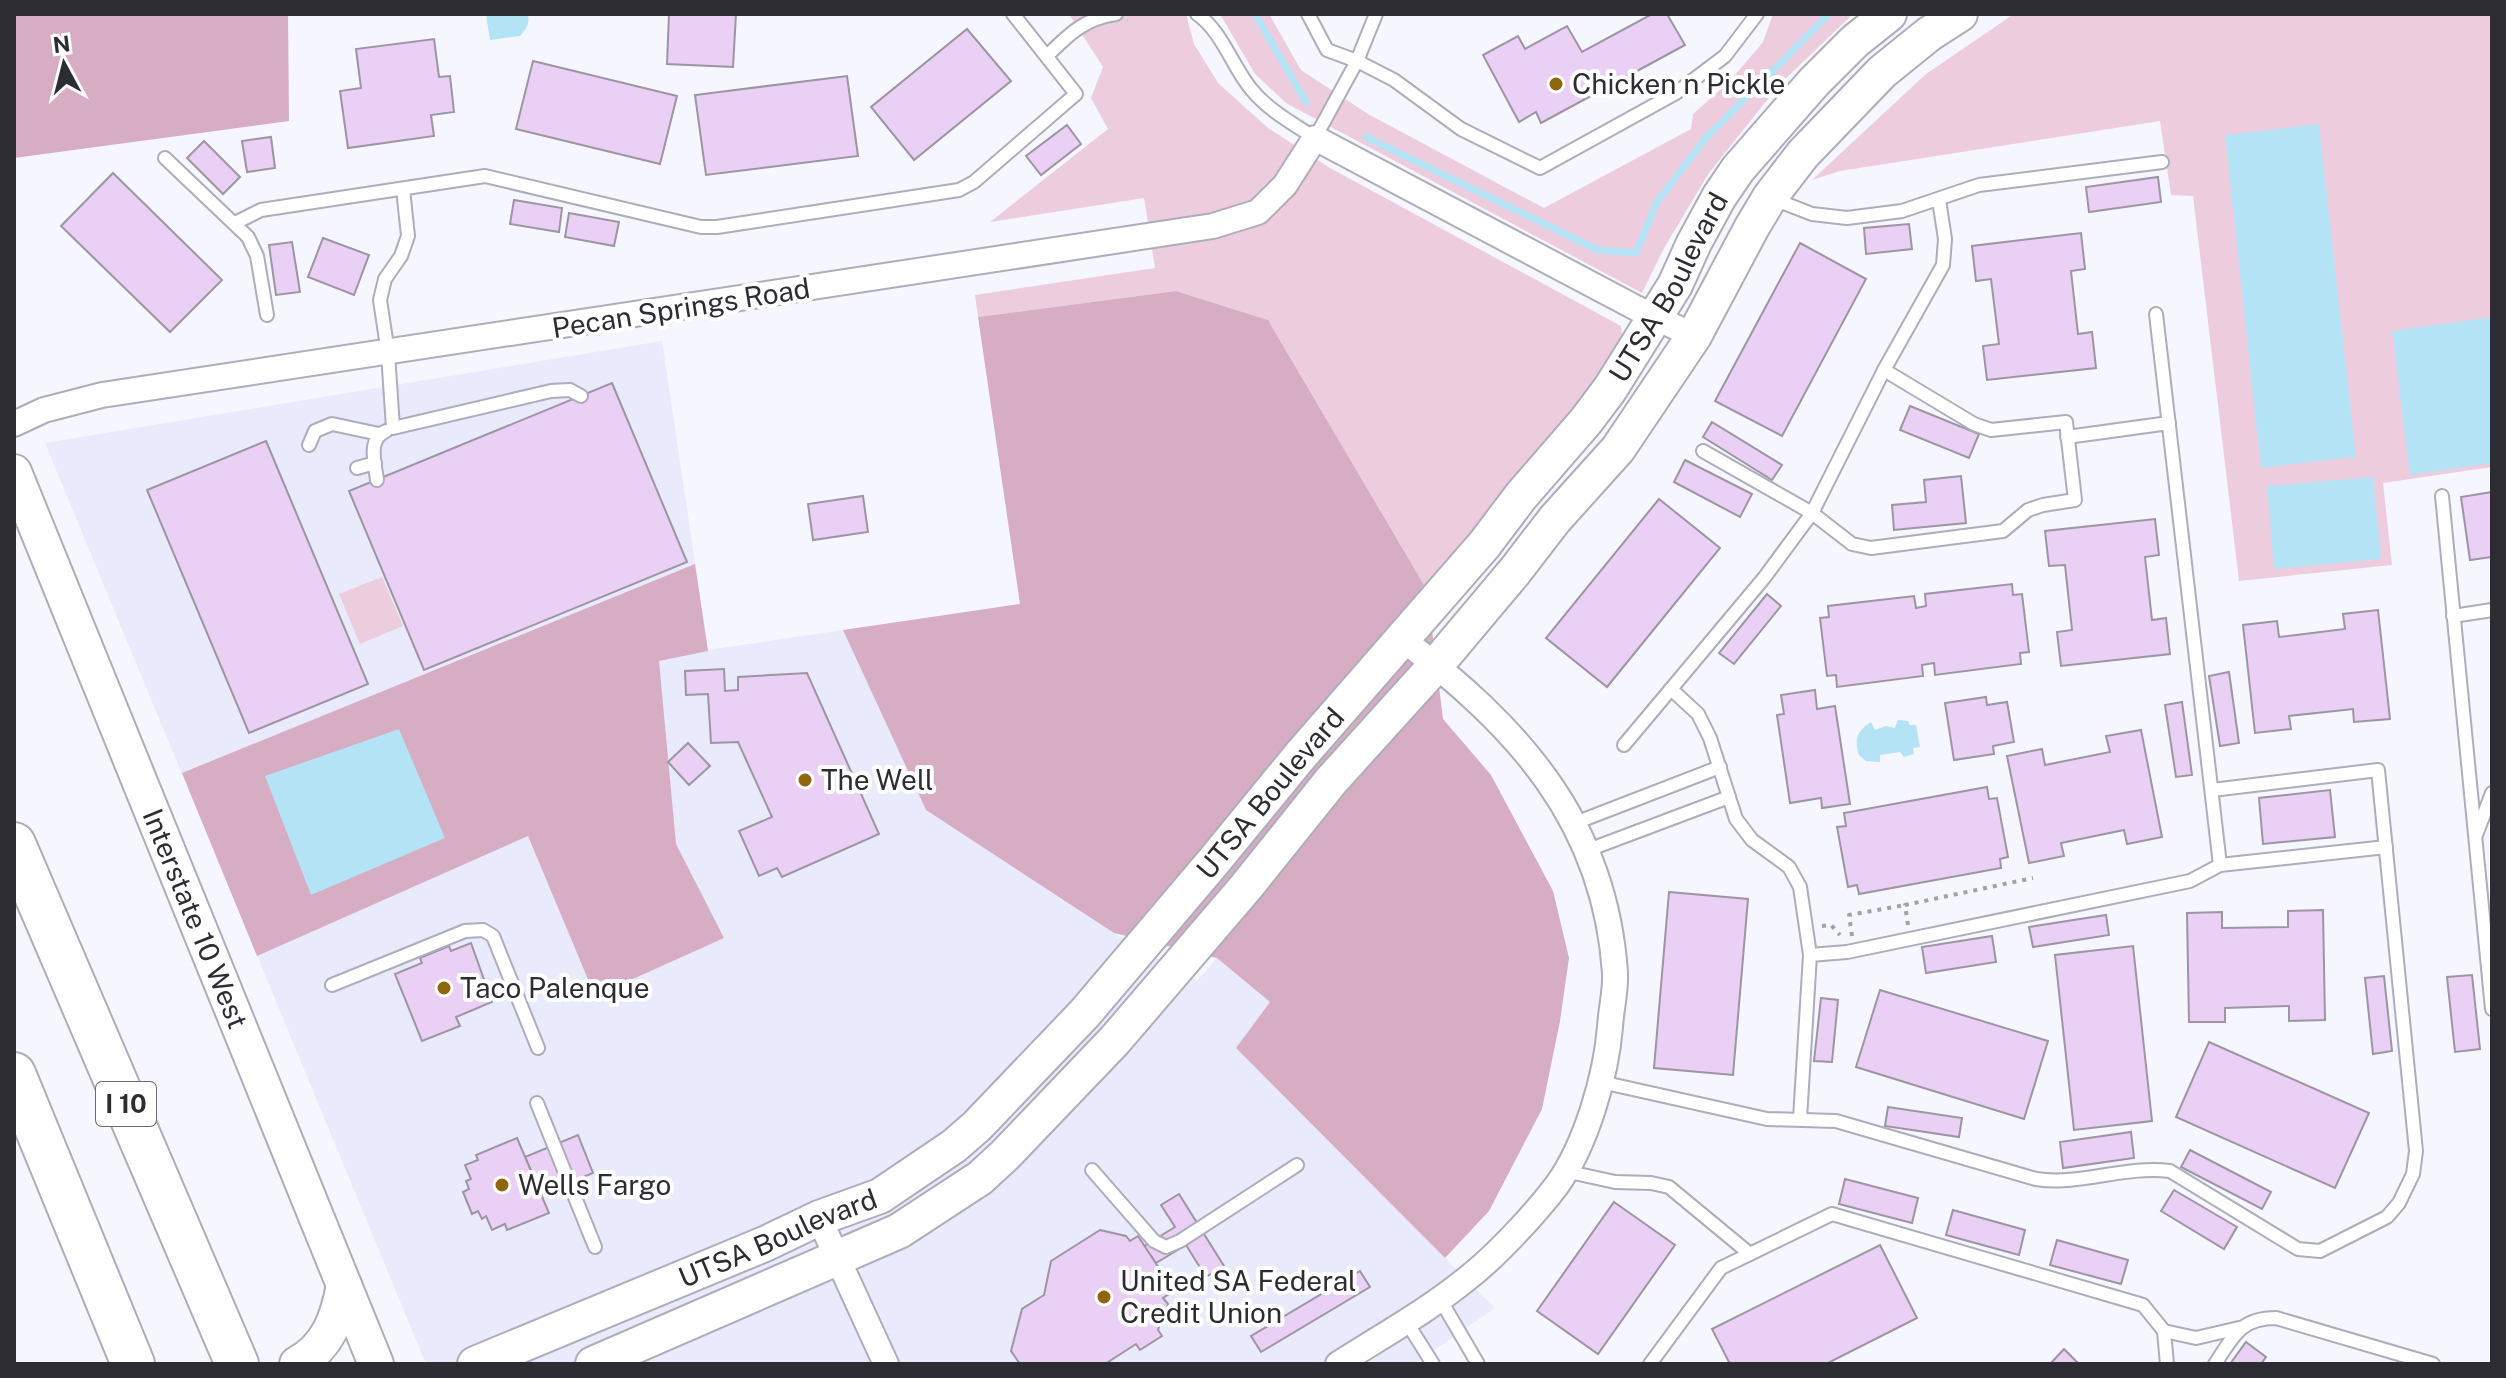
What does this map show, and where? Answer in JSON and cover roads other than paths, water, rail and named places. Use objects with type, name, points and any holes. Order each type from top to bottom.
[{"type":"highway","name":"I 10","points":[[14,844],[237,1364]]},
{"type":"highway","points":[[14,1074],[133,1364]]},
{"type":"main road","name":"UTSA Boulevard","points":[[475,1364],[767,1243],[819,1218],[880,1196],[954,1146],[977,1126],[1085,1013],[1586,421],[1610,389],[1675,285],[1694,243],[1738,169],[1814,82],[1855,41],[1889,14]]},
{"type":"main road","name":"UTSA Boulevard","points":[[593,1364],[899,1231],[980,1178],[1005,1155],[1115,1040],[1331,781],[1436,665],[1555,519],[1618,449],[1694,336],[1770,197],[1803,154],[1882,72],[1929,34],[1960,14]]},
{"type":"main road","name":"Interstate 10 West","points":[[14,472],[376,1364]]},
{"type":"main road","points":[[299,1363],[316,1352],[329,1334],[339,1315],[344,1285]]},
{"type":"street","points":[[1315,138],[1694,336]]},
{"type":"street","name":"Pecan Springs Road","points":[[14,424],[44,410],[102,395],[1213,226],[1258,212],[1285,185],[1315,138]]},
{"type":"street","points":[[1338,1364],[1472,1276],[1557,1185],[1578,1148],[1601,1082],[1608,1055],[1615,976],[1609,920],[1588,850],[1557,794],[1522,745],[1481,703],[1402,639]]},
{"type":"street","points":[[1133,956],[1164,982]]},
{"type":"street","points":[[819,1218],[886,1364]]},
{"type":"lane","points":[[1047,56],[1084,18],[1116,14]]},
{"type":"lane","points":[[1197,14],[1218,38],[1250,88],[1268,107],[1315,138],[1357,61],[1376,14]]},
{"type":"lane","points":[[1308,14],[1327,50],[1394,80],[1461,129],[1540,168],[1676,93],[1725,56],[1757,14]]},
{"type":"lane","points":[[235,223],[261,210],[485,176],[701,227],[959,190],[974,182],[1076,94],[1018,16]]},
{"type":"lane","points":[[165,158],[248,237],[257,256],[267,315]]},
{"type":"lane","points":[[1770,197],[1812,214],[1847,218],[1902,211],[1979,185],[2162,162]]},
{"type":"lane","points":[[393,428],[388,353],[380,300],[385,279],[401,256],[408,236],[403,189]]},
{"type":"lane","points":[[1624,745],[1764,578],[1812,513],[1884,370],[1943,265],[1945,239],[1939,200]]},
{"type":"lane","points":[[2156,314],[2220,865]]},
{"type":"lane","points":[[1703,451],[1812,513],[1852,544],[1871,548],[2003,531],[2028,510],[2075,500],[2066,422],[1991,430],[1884,370]]},
{"type":"lane","points":[[309,445],[315,431],[332,424],[379,434],[393,428],[551,391],[570,390],[581,396]]},
{"type":"lane","points":[[2067,437],[2169,423]]},
{"type":"lane","points":[[377,480],[373,447],[379,434]]},
{"type":"lane","points":[[357,468],[375,463]]},
{"type":"lane","points":[[2442,496],[2492,1009]]},
{"type":"lane","points":[[2453,616],[2492,610]]},
{"type":"lane","points":[[1671,689],[1698,714],[1710,738],[1736,819],[1752,840],[1789,867],[1800,887],[1810,955],[1800,1119]]},
{"type":"lane","points":[[1575,823],[1720,767]]},
{"type":"lane","points":[[1601,1082],[1767,1119],[1836,1121],[2036,1179],[2057,1182],[2149,1168],[2170,1171],[2298,1249],[2320,1251],[2387,1217],[2399,1203],[2413,1174],[2416,1151],[2378,770],[2212,790]]},
{"type":"lane","points":[[2475,837],[2492,793]]},
{"type":"lane","points":[[1588,850],[1729,797]]},
{"type":"lane","points":[[1810,955],[1847,952],[2190,881],[2220,865],[2386,847]]},
{"type":"lane","points":[[332,985],[465,931],[483,930],[493,936],[538,1048]]},
{"type":"lane","points":[[537,1103],[595,1247]]},
{"type":"lane","points":[[1092,1170],[1154,1241],[1166,1247],[1297,1165]]},
{"type":"lane","points":[[1565,1171],[1615,1182],[1669,1187],[1750,1254]]},
{"type":"lane","points":[[1650,1364],[1721,1268],[1832,1214],[2143,1305],[2164,1331],[2167,1364]]},
{"type":"lane","points":[[1440,1299],[1478,1364]]},
{"type":"lane","points":[[2164,1331],[2196,1338],[2239,1328],[2259,1318],[2276,1318],[2433,1364]]},
{"type":"lane","points":[[1406,1321],[1433,1364]]},
{"type":"lane","points":[[2215,1364],[2239,1328]]},
{"type":"water","points":[[486,14],[528,14],[528,24],[520,36],[490,40]]},
{"type":"water","points":[[2319,124],[2356,457],[2261,468],[2225,135]]},
{"type":"water","points":[[2492,317],[2492,463],[2410,475],[2392,331]]},
{"type":"water","points":[[2373,477],[2381,559],[2274,569],[2267,486]]},
{"type":"water","points":[[1898,720],[1916,725],[1920,747],[1913,748],[1914,754],[1904,757],[1900,752],[1880,755],[1880,762],[1866,761],[1859,755],[1857,740],[1863,729],[1871,722],[1875,730],[1886,726],[1895,728]]},
{"type":"water","points":[[399,729],[445,838],[311,895],[265,776]]},
{"type":"waterway","points":[[1255,14],[1306,102]]},
{"type":"waterway","points":[[1366,137],[1598,250],[1636,253],[1657,202],[1704,140],[1829,14]]},
{"type":"place","name":"Chicken n Pickle","points":[[1556,84]]},
{"type":"place","name":"The Well","points":[[805,780]]},
{"type":"place","name":"Taco Palenque","points":[[444,988]]},
{"type":"place","name":"Wells Fargo","points":[[502,1185]]},
{"type":"place","name":"United SA Federal Credit Union","points":[[1104,1297]]}]
